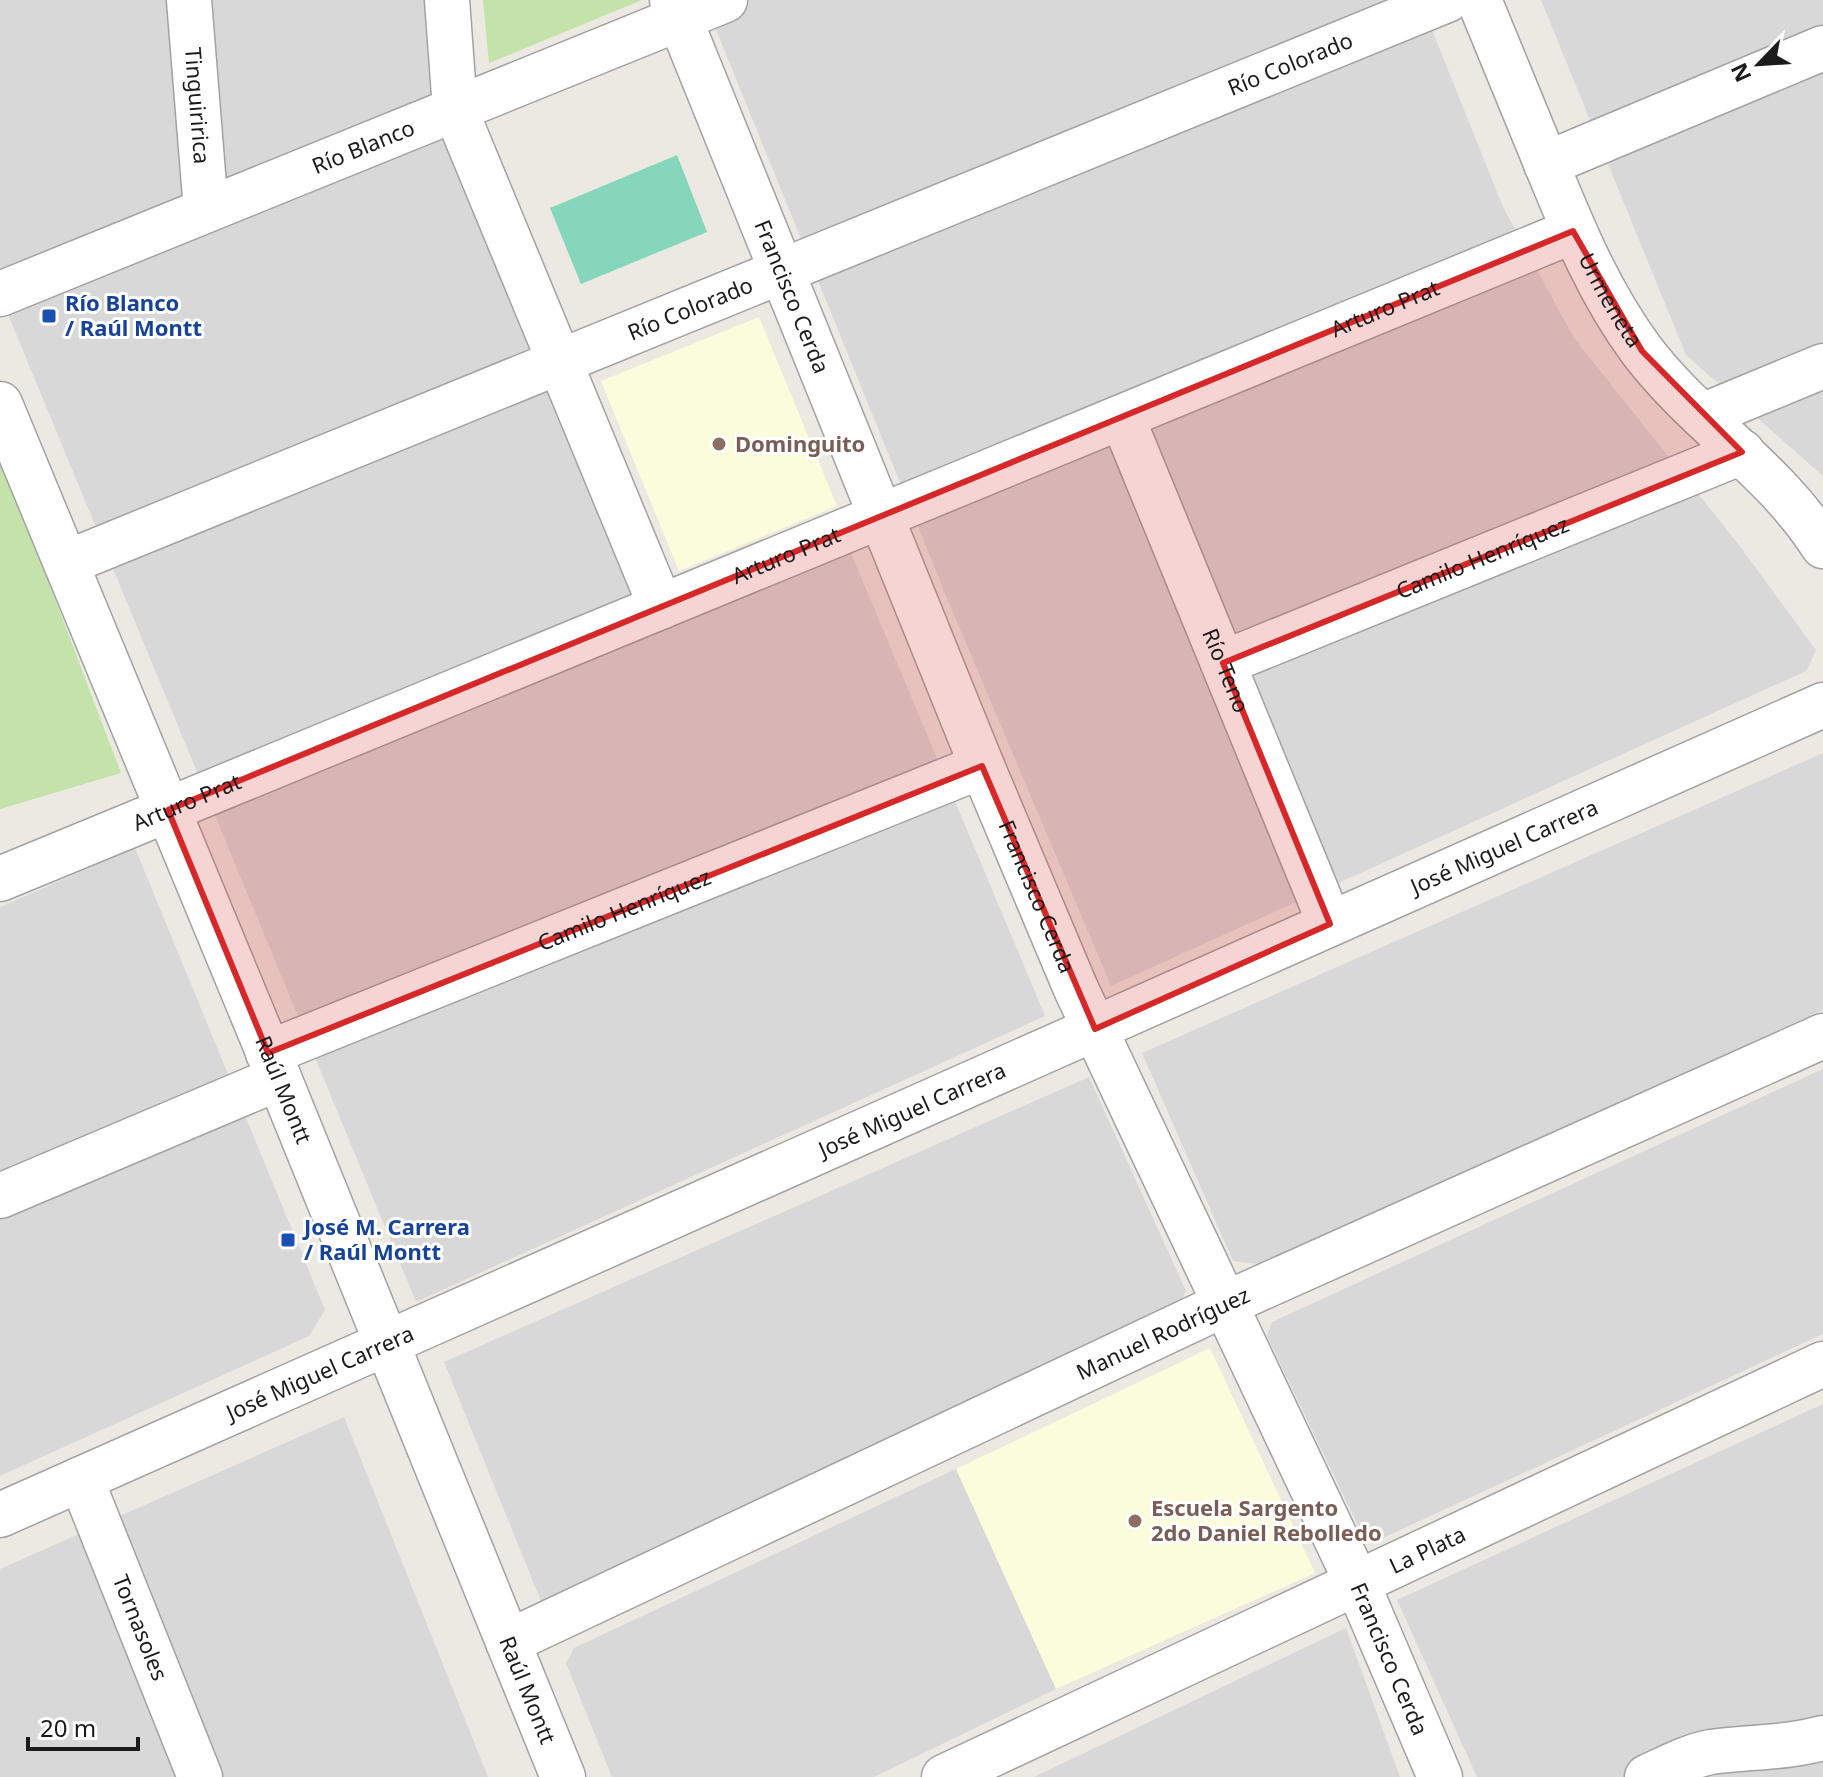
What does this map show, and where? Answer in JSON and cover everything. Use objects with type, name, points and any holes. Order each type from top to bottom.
[{"type":"street","name":"Tinguiririca","points":[[189,0],[206,210]]},
{"type":"street","points":[[447,0],[455,109],[661,607]]},
{"type":"street","name":"Río Blanco","points":[[0,294],[455,109],[676,9],[725,0]]},
{"type":"street","name":"Río Colorado","points":[[66,563],[1447,0]]},
{"type":"street","name":"Urmeneta","points":[[1479,0],[1573,231],[1616,313],[1666,381],[1790,502],[1823,546]]},
{"type":"street","name":"Francisco Cerda","points":[[676,9],[982,766],[1076,989],[1357,1583],[1440,1777]]},
{"type":"street","points":[[1546,164],[1823,48]]},
{"type":"street","name":"Arturo Prat","points":[[0,879],[1573,231]]},
{"type":"street","points":[[1702,416],[1823,366]]},
{"type":"street","name":"Raúl Montt","points":[[0,404],[563,1777]]},
{"type":"street","name":"Río Teno","points":[[1122,417],[1330,924]]},
{"type":"street","name":"Camilo Henríquez","points":[[1223,663],[1742,452]]},
{"type":"street","name":"José Miguel Carrera","points":[[0,1515],[1823,705]]},
{"type":"street","name":"Camilo Henríquez","points":[[0,1196],[273,1066],[982,766]]},
{"type":"street","name":"Manuel Rodríguez","points":[[508,1642],[1225,1304],[1823,1036]]},
{"type":"street","name":"La Plata","points":[[944,1777],[1823,1364]]},
{"type":"street","name":"Tornasoles","points":[[81,1479],[200,1777]]},
{"type":"street","points":[[1647,1777],[1696,1756],[1716,1765],[1823,1738]]},
{"type":"highlighted area","points":[[1573,231],[1642,351],[1742,452],[1223,663],[1330,924],[1095,1029],[982,766],[268,1053],[168,810]]},
{"type":"shaded area","points":[[0,0],[429,0],[657,632],[851,553],[1045,1016],[416,1302],[0,295]]},
{"type":"shaded area","points":[[704,0],[1420,0],[1503,207],[1574,338],[1739,545],[1816,650],[1806,671],[1111,986],[949,603]]},
{"type":"shaded area","points":[[1541,0],[1823,0],[1823,476],[1686,355]]},
{"type":"shaded area","name":"Dominguito","points":[[759,317],[837,506],[679,571],[601,381]]},
{"type":"shaded area","points":[[1823,753],[1823,1010],[1259,1264],[1233,1261],[1142,1053]]},
{"type":"shaded area","points":[[135,848],[325,1310],[309,1336],[0,1476],[0,907]]},
{"type":"shaded area","points":[[1823,1069],[1823,1334],[1383,1538],[1360,1530],[1267,1336],[1272,1322]]},
{"type":"shaded area","points":[[1089,1077],[1186,1291],[1178,1307],[543,1606],[444,1362]]},
{"type":"shaded area","name":"Escuela Sargento 2do Daniel Rebolledo","points":[[1210,1348],[1315,1573],[1056,1689],[956,1469]]},
{"type":"shaded area","points":[[1823,1404],[1823,1777],[1477,1777],[1397,1600]]},
{"type":"shaded area","points":[[344,1417],[488,1777],[0,1777],[0,1569]]},
{"type":"shaded area","points":[[956,1469],[1056,1689],[874,1777],[612,1777],[566,1663],[574,1648]]},
{"type":"shaded area","points":[[1346,1628],[1400,1777],[1034,1777]]},
{"type":"green space","points":[[483,0],[642,0],[489,63]]},
{"type":"green space","points":[[677,155],[707,232],[581,284],[550,208]]},
{"type":"green space","points":[[0,454],[121,773],[0,809]]},
{"type":"place","name":"Río Blanco / Raúl Montt","points":[[49,316]]},
{"type":"place","name":"Dominguito","points":[[719,444]]},
{"type":"place","name":"José M. Carrera / Raúl Montt","points":[[288,1240]]},
{"type":"place","name":"Escuela Sargento 2do Daniel Rebolledo","points":[[1135,1521]]}]
